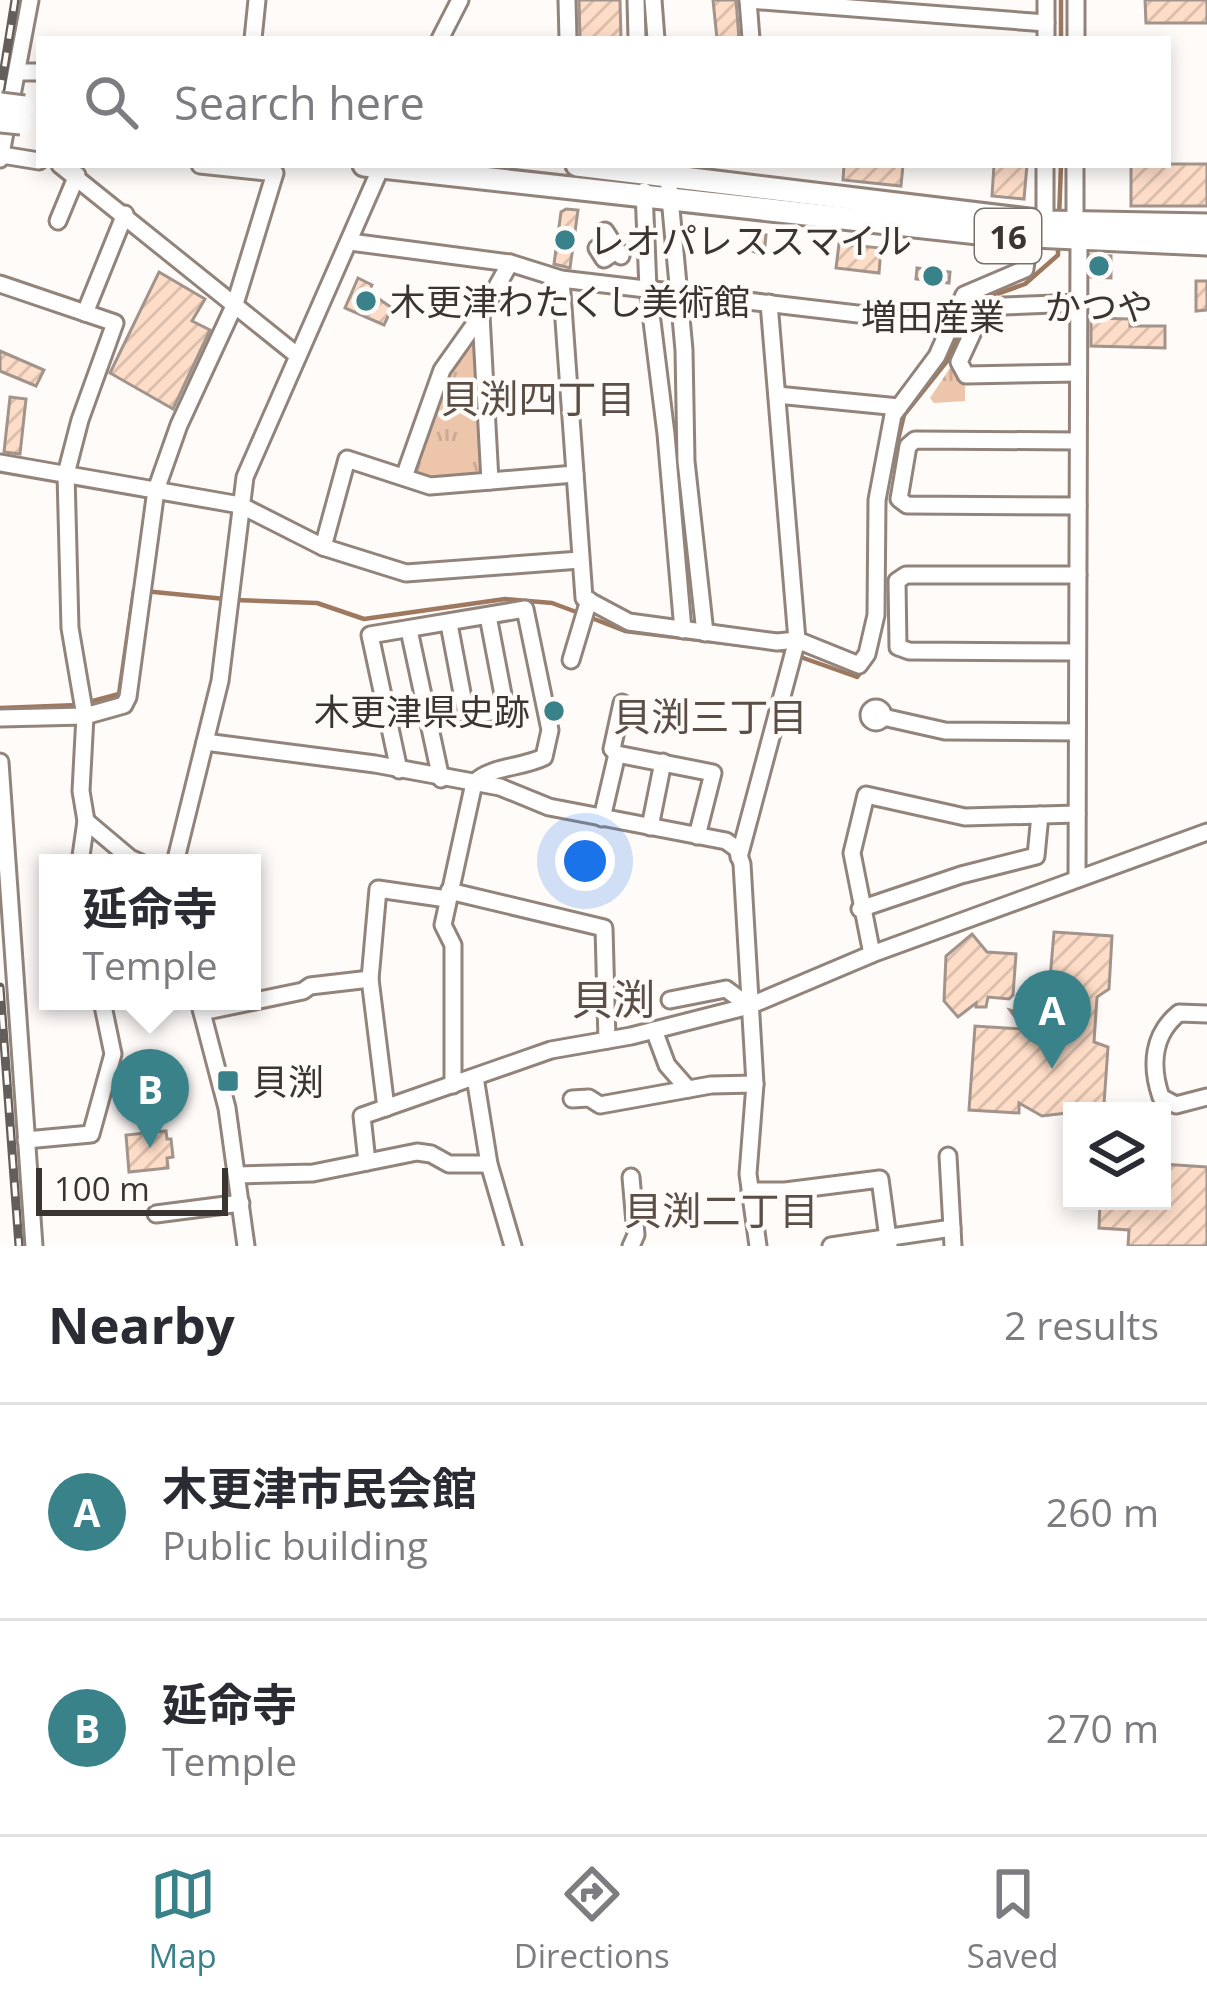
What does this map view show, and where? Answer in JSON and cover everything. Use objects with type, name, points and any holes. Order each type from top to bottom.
[{"type":"highway","points":[[0,104],[24,117]]},
{"type":"highway","name":"16","points":[[393,168],[670,200],[1207,244]]},
{"type":"highway","name":"16","points":[[643,169],[1037,230]]},
{"type":"highway","name":"16","points":[[1077,231],[1207,224]]},
{"type":"street","points":[[30,0],[1,158],[36,161]]},
{"type":"street","points":[[253,36],[257,0]]},
{"type":"street","points":[[442,36],[460,0]]},
{"type":"street","points":[[567,0],[568,36]]},
{"type":"street","points":[[635,0],[637,36]]},
{"type":"street","points":[[652,0],[656,36]]},
{"type":"street","points":[[751,36],[748,0],[883,5],[1046,31],[1046,0]]},
{"type":"street","points":[[1076,0],[1076,36]]},
{"type":"street","points":[[18,71],[36,72]]},
{"type":"street","points":[[65,168],[298,356]]},
{"type":"street","points":[[0,718],[86,716],[124,705],[128,697],[156,490],[179,425],[235,304],[275,173],[228,168]]},
{"type":"street","points":[[177,854],[220,681],[240,505],[252,456],[350,242],[375,168]]},
{"type":"street","points":[[561,279],[584,598],[629,622],[777,642],[797,640],[859,665],[867,654],[876,615],[877,500],[893,415],[937,356],[964,295],[1025,269],[1037,230],[1045,168]]},
{"type":"street","points":[[1076,168],[1077,877]]},
{"type":"street","points":[[643,169],[648,289],[683,630]]},
{"type":"street","points":[[667,170],[684,350],[686,461],[705,633]]},
{"type":"street","points":[[58,221],[77,175]]},
{"type":"street","points":[[85,313],[125,214]]},
{"type":"street","points":[[597,248],[604,259],[618,254],[605,231]]},
{"type":"street","points":[[350,242],[510,263],[561,279],[951,325]]},
{"type":"street","points":[[404,477],[442,370],[510,263]]},
{"type":"street","points":[[0,284],[115,323],[66,474],[70,628],[86,716],[81,854]]},
{"type":"street","points":[[758,1246],[750,1191],[754,1084],[740,856],[797,640],[769,303]]},
{"type":"street","points":[[1078,303],[983,310],[959,362],[966,374],[1078,374]]},
{"type":"street","points":[[481,315],[490,481]]},
{"type":"street","points":[[777,395],[899,407]]},
{"type":"street","points":[[1077,441],[915,440],[908,446],[899,499],[907,506],[1078,506]]},
{"type":"street","points":[[322,547],[347,459],[430,486],[574,474]]},
{"type":"street","points":[[0,463],[240,505],[322,547],[406,573],[580,560]]},
{"type":"street","points":[[1077,652],[909,651],[898,646],[897,581],[906,575],[1078,575]]},
{"type":"street","points":[[571,660],[589,600]]},
{"type":"street","points":[[399,770],[370,635],[524,609],[550,730],[544,757],[526,766],[483,774],[474,783],[443,925],[453,945],[453,1085]]},
{"type":"street","points":[[449,624],[466,714],[502,710],[505,705],[488,616]]},
{"type":"street","points":[[409,630],[441,779]]},
{"type":"street","points":[[622,704],[613,735],[612,749],[617,754],[713,772],[697,836]]},
{"type":"street","points":[[883,717],[945,731],[1077,732]]},
{"type":"street","points":[[205,742],[518,792],[549,807],[726,842],[740,856]]},
{"type":"street","points":[[602,818],[617,754]]},
{"type":"street","points":[[0,762],[33,1243]]},
{"type":"street","points":[[650,827],[663,762]]},
{"type":"street","points":[[872,954],[852,853],[866,794],[965,817],[1077,814]]},
{"type":"street","points":[[860,908],[1036,856],[1040,815]]},
{"type":"street","points":[[86,820],[129,854]]},
{"type":"street","points":[[367,1162],[362,1116],[551,1050],[749,1006],[872,954],[1207,832]]},
{"type":"street","points":[[386,1108],[370,979],[378,889],[448,895],[604,928],[607,1040]]},
{"type":"street","points":[[261,997],[370,979]]},
{"type":"street","points":[[670,1000],[726,989],[749,1006]]},
{"type":"street","points":[[26,1140],[91,1134],[112,1054],[104,1010]]},
{"type":"street","points":[[202,1010],[226,1108],[246,1246]]},
{"type":"street","points":[[1207,1014],[1180,1013],[1170,1021],[1156,1047],[1156,1081],[1161,1097],[1176,1105],[1207,1097]]},
{"type":"street","points":[[654,1030],[667,1065],[688,1089]]},
{"type":"street","points":[[475,1077],[489,1163],[513,1246]]},
{"type":"street","points":[[572,1099],[589,1098],[600,1105],[733,1082],[754,1084]]},
{"type":"street","points":[[238,1175],[314,1173],[417,1152],[449,1164],[489,1163]]},
{"type":"street","points":[[831,1246],[952,1237],[948,1156]]},
{"type":"street","points":[[631,1177],[636,1235],[631,1246]]},
{"type":"street","points":[[750,1191],[880,1179],[889,1242]]},
{"type":"street","points":[[156,1214],[241,1202]]},
{"type":"green space","points":[[475,336],[484,471],[481,476],[431,481],[414,475],[449,370]]},
{"type":"green space","points":[[952,365],[965,380],[965,401],[934,403],[930,398]]},
{"type":"building","points":[[579,0],[620,0],[621,36],[580,36]]},
{"type":"building","points":[[713,0],[736,0],[739,36],[717,36]]},
{"type":"building","points":[[1145,0],[1207,0],[1207,23],[1146,23]]},
{"type":"building","points":[[1207,164],[1207,206],[1131,206],[1131,168]]},
{"type":"building","points":[[844,168],[903,168],[901,186],[843,180]]},
{"type":"building","points":[[994,168],[1027,168],[1024,199],[992,196]]},
{"type":"building","name":"レオパレススマイル","points":[[578,210],[570,268],[554,264],[561,212]]},
{"type":"building","points":[[751,234],[766,235],[764,256],[750,250]]},
{"type":"building","points":[[839,244],[881,248],[879,273],[836,268]]},
{"type":"building","name":"かつや","points":[[1091,255],[1111,256],[1111,278],[1091,277]]},
{"type":"building","name":"増田産業","points":[[917,268],[950,272],[949,283],[916,279]]},
{"type":"building","points":[[159,272],[205,299],[192,321],[210,330],[173,409],[110,373]]},
{"type":"building","name":"木更津わたくし美術館","points":[[358,278],[372,285],[369,292],[392,308],[384,325],[345,308]]},
{"type":"building","points":[[1196,281],[1207,281],[1207,310],[1196,311]]},
{"type":"building","points":[[1091,318],[1130,319],[1130,326],[1165,326],[1165,348],[1091,346]]},
{"type":"building","points":[[0,351],[44,370],[36,386],[0,371]]},
{"type":"building","points":[[10,397],[26,399],[20,454],[4,452]]},
{"type":"building","points":[[1054,932],[1112,936],[1109,989],[1097,997],[1094,1042],[1108,1047],[1104,1102],[1063,1102],[1063,1114],[1042,1116],[1019,1103],[1019,1113],[969,1110],[975,1026],[1024,1029],[1010,1010],[1076,1028],[1064,1003],[1049,1002],[1050,992],[1034,991],[1035,978],[1050,979]]},
{"type":"building","points":[[972,934],[987,952],[1016,954],[1013,995],[1009,999],[988,997],[986,1007],[976,1007],[976,1003],[958,1017],[944,1001],[946,956]]},
{"type":"building","points":[[166,1131],[173,1157],[167,1158],[168,1168],[129,1172],[126,1135]]},
{"type":"building","points":[[1171,1165],[1207,1167],[1207,1246],[1128,1246],[1129,1230],[1099,1228],[1100,1210],[1171,1210]]},
{"type":"waterway","points":[[1061,0],[1061,36]]},
{"type":"waterway","points":[[1059,218],[1061,168]]},
{"type":"waterway","points":[[887,486],[904,415],[947,361],[972,303],[1025,284],[1058,255],[1058,247]]},
{"type":"waterway","points":[[882,623],[885,497]]},
{"type":"waterway","points":[[89,702],[119,694],[134,590],[225,599]]},
{"type":"waterway","points":[[236,600],[317,603],[364,619],[505,599],[552,603],[579,613]]},
{"type":"waterway","points":[[589,617],[625,631],[749,646]]},
{"type":"waterway","points":[[778,649],[857,677],[861,672]]},
{"type":"waterway","points":[[0,708],[78,705]]},
{"type":"railway","points":[[0,94],[15,0]]},
{"type":"railway","points":[[0,987],[19,1246]]},
{"type":"place","name":"レオパレススマイル","points":[[565,240]]},
{"type":"place","name":"かつや","points":[[1099,266]]},
{"type":"place","name":"増田産業","points":[[933,276]]},
{"type":"place","name":"木更津わたくし美術館","points":[[366,301]]},
{"type":"place","name":"木更津県史跡","points":[[554,711]]},
{"type":"place","name":"木更津市民会館","points":[[1052,1069]]},
{"type":"place","name":"貝渕","points":[[228,1081]]},
{"type":"place","name":"延命寺","points":[[150,1148]]},
{"type":"district","name":"貝渕四丁目","points":[[538,397]]},
{"type":"district","name":"貝渕三丁目","points":[[710,715]]},
{"type":"district","name":"貝渕","points":[[613,998]]},
{"type":"district","name":"貝渕二丁目","points":[[721,1209]]}]
